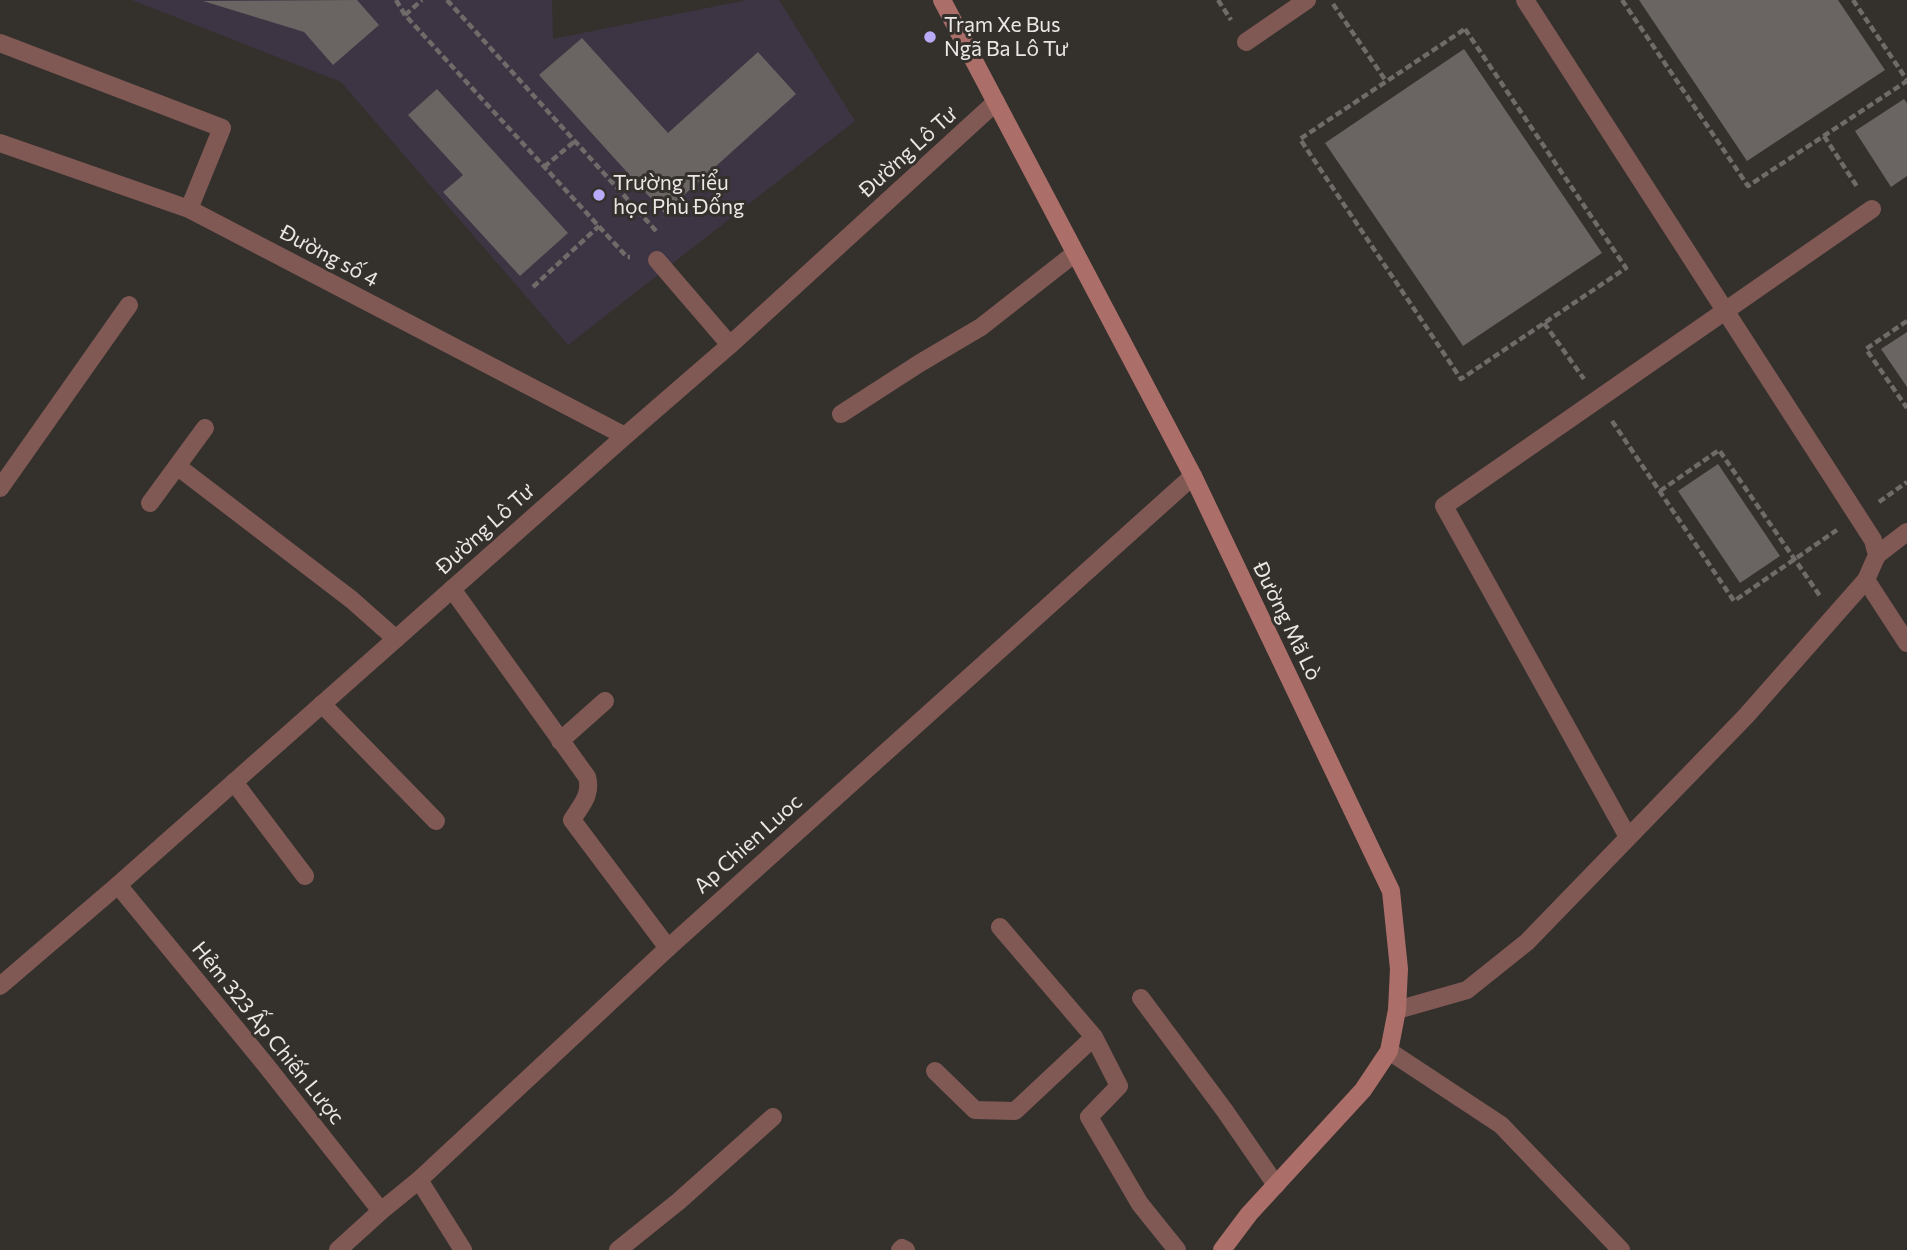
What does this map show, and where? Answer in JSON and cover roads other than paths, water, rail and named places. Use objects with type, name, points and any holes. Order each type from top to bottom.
[{"type":"main road","name":"Đường Mã Lò","points":[[942,0],[1193,476],[1391,891],[1399,969],[1397,1010],[1389,1051],[1363,1090],[1249,1214],[1222,1250]]},
{"type":"street","points":[[1246,42],[1307,0]]},
{"type":"street","points":[[1525,0],[1874,540],[1877,555]]},
{"type":"street","points":[[0,43],[222,128],[189,209]]},
{"type":"street","name":"Đường Lô Tư","points":[[0,986],[730,345],[996,102]]},
{"type":"street","name":"Đường số 4","points":[[0,143],[189,209],[625,436]]},
{"type":"street","points":[[1629,837],[1444,506],[1872,209]]},
{"type":"street","points":[[841,414],[919,363],[981,327],[1074,254]]},
{"type":"street","points":[[657,260],[730,345]]},
{"type":"street","points":[[0,488],[129,305]]},
{"type":"street","points":[[150,503],[205,428]]},
{"type":"street","points":[[177,466],[352,600],[396,639]]},
{"type":"street","name":"Ap Chien Luoc","points":[[338,1250],[419,1180],[667,948],[1193,476]]},
{"type":"street","points":[[1397,1010],[1466,990],[1527,942],[1746,716],[1866,580],[1877,555],[1907,532]]},
{"type":"street","points":[[1866,580],[1907,643]]},
{"type":"street","points":[[452,589],[587,777],[590,787],[572,820],[667,948]]},
{"type":"street","points":[[560,741],[605,701]]},
{"type":"street","points":[[321,704],[436,821]]},
{"type":"street","points":[[234,782],[305,876]]},
{"type":"street","name":"Hẻm 323 Ấp Chiến Lược","points":[[118,885],[381,1211]]},
{"type":"street","points":[[1000,926],[1094,1037],[1119,1086],[1089,1117],[1140,1204],[1177,1250]]},
{"type":"street","points":[[1141,998],[1276,1185]]},
{"type":"street","points":[[935,1070],[975,1110],[1015,1111],[1094,1037]]},
{"type":"street","points":[[1389,1051],[1501,1125],[1621,1250]]},
{"type":"street","points":[[618,1250],[680,1201],[773,1117]]},
{"type":"street","points":[[419,1180],[463,1250]]},
{"type":"street","points":[[900,1250],[906,1250]]},
{"type":"place","name":"Trạm Xe Bus Ngã Ba Lô Tư","points":[[930,37]]},
{"type":"place","name":"Trường Tiểu học Phù Đổng","points":[[599,195]]}]
